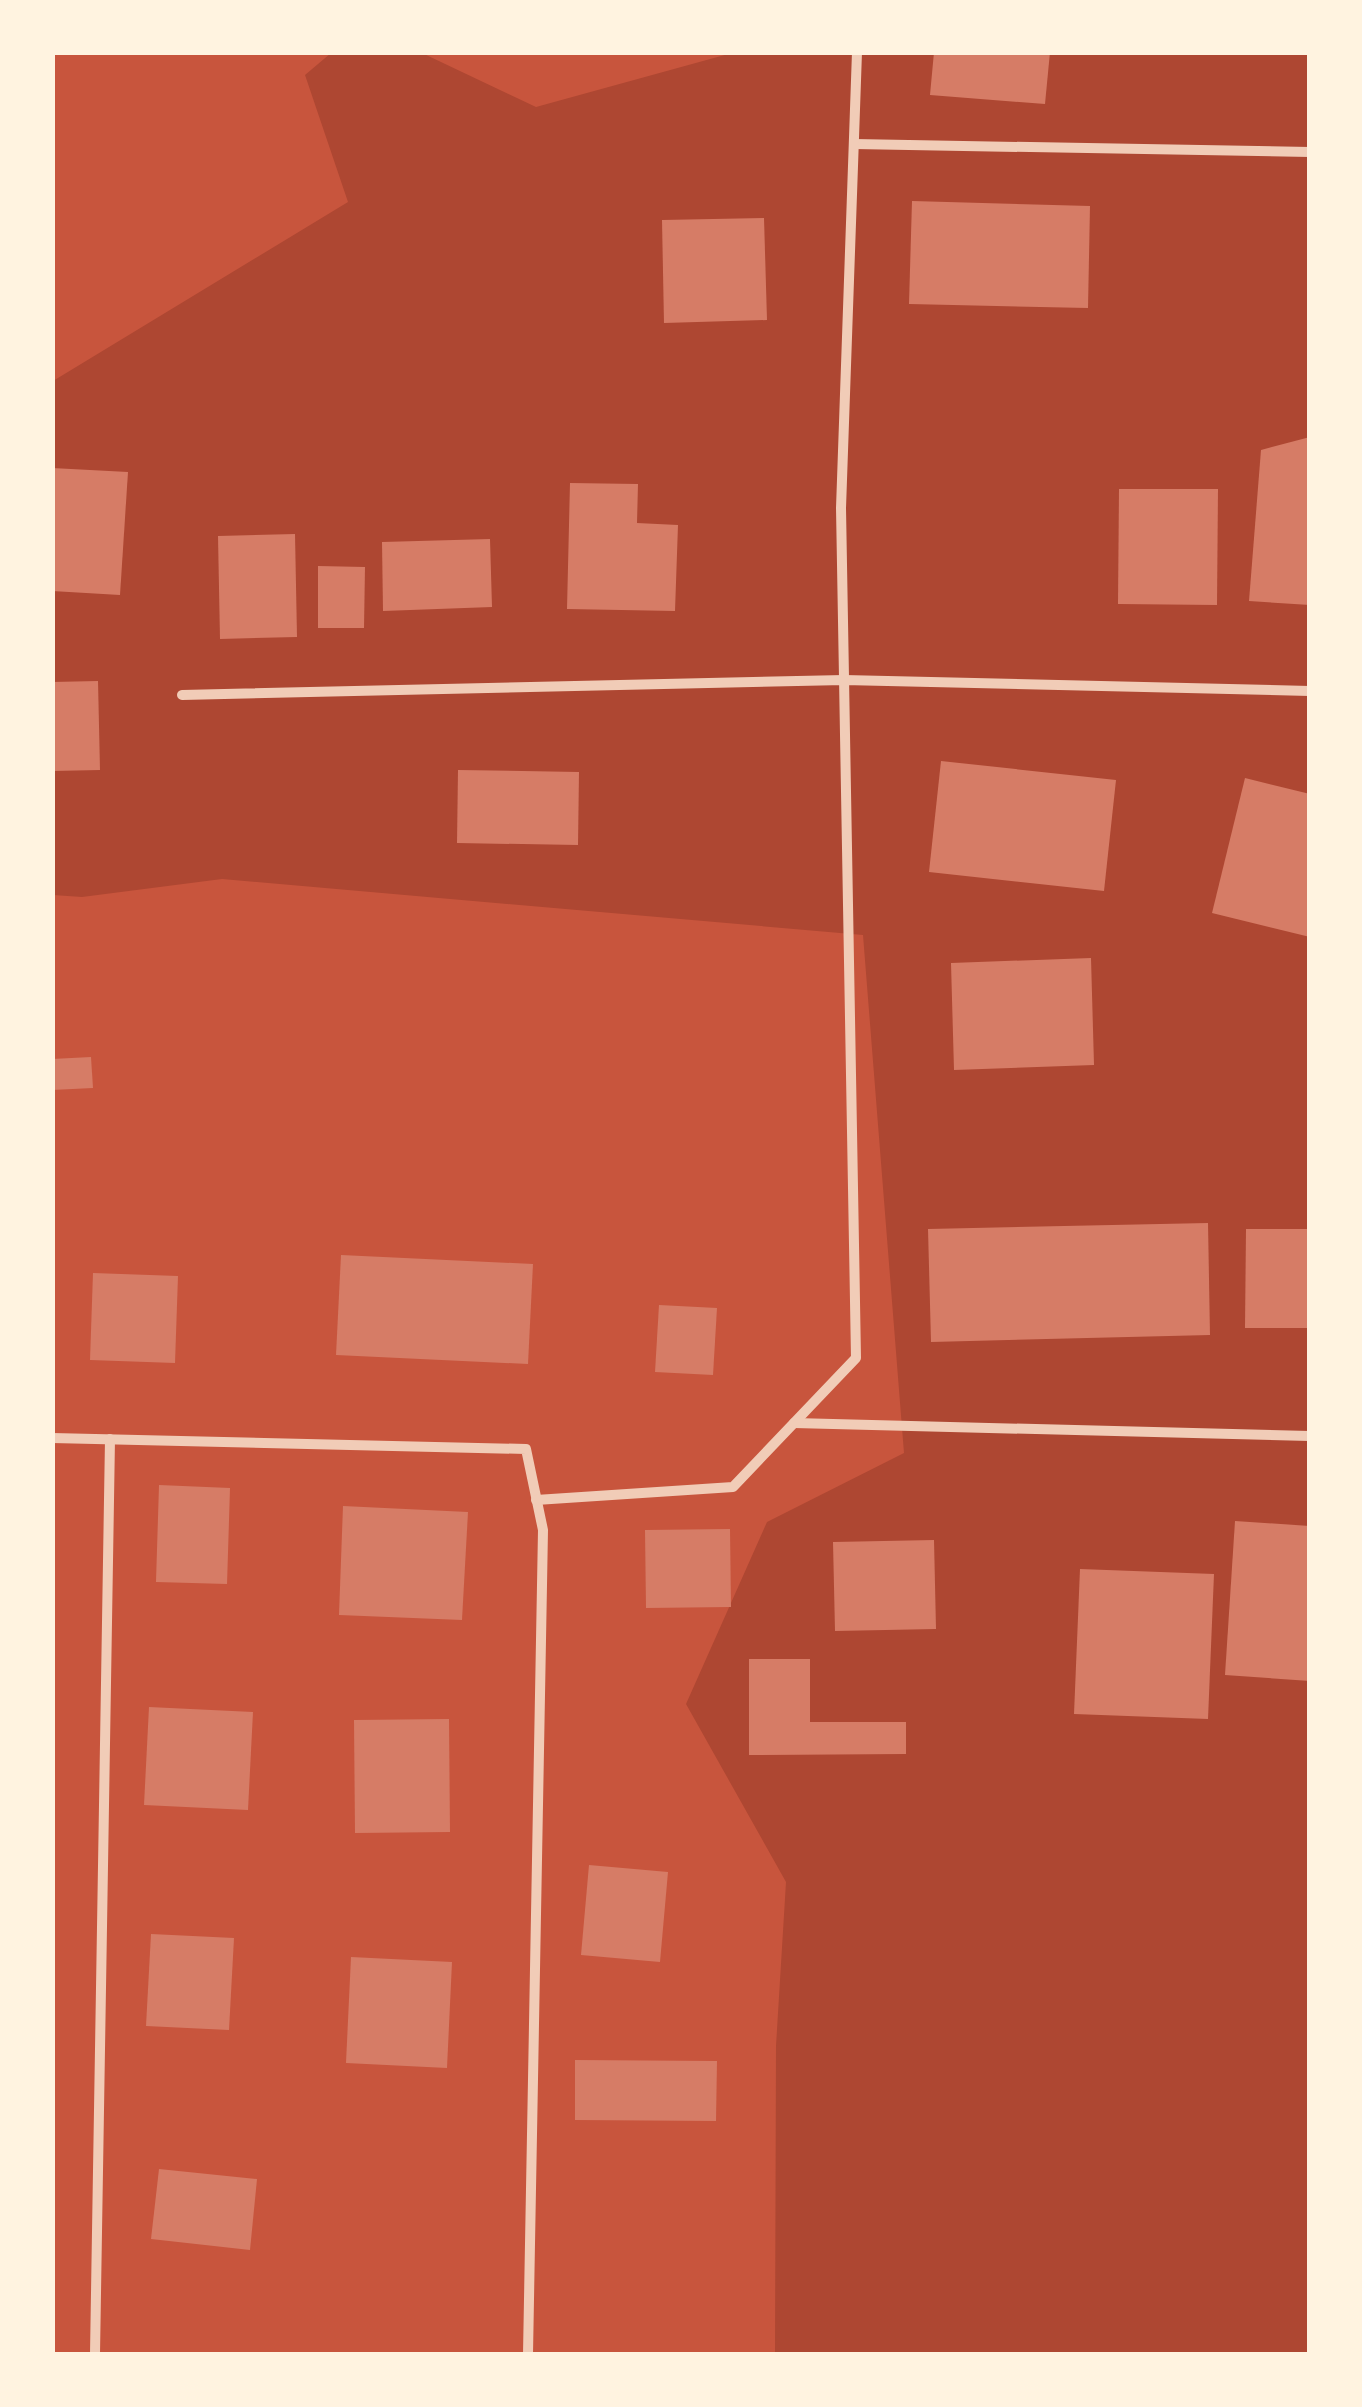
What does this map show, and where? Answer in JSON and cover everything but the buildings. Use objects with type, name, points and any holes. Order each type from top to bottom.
[{"type":"street","points":[[536,1500],[733,1488],[856,1358],[841,508],[857,52]]},
{"type":"street","points":[[854,144],[1310,152]]},
{"type":"street","points":[[182,695],[844,680],[1310,691]]},
{"type":"street","points":[[794,1423],[1310,1436]]},
{"type":"street","points":[[52,1438],[526,1449],[543,1530],[528,2354]]},
{"type":"street","points":[[95,2354],[110,1439]]},
{"type":"shaded area","points":[[331,53],[422,53],[536,107],[732,53],[1309,53],[1309,2354],[775,2354],[776,2046],[786,1882],[686,1704],[767,1522],[904,1453],[863,935],[222,879],[82,897],[53,895],[53,381],[348,202],[305,75]]}]
